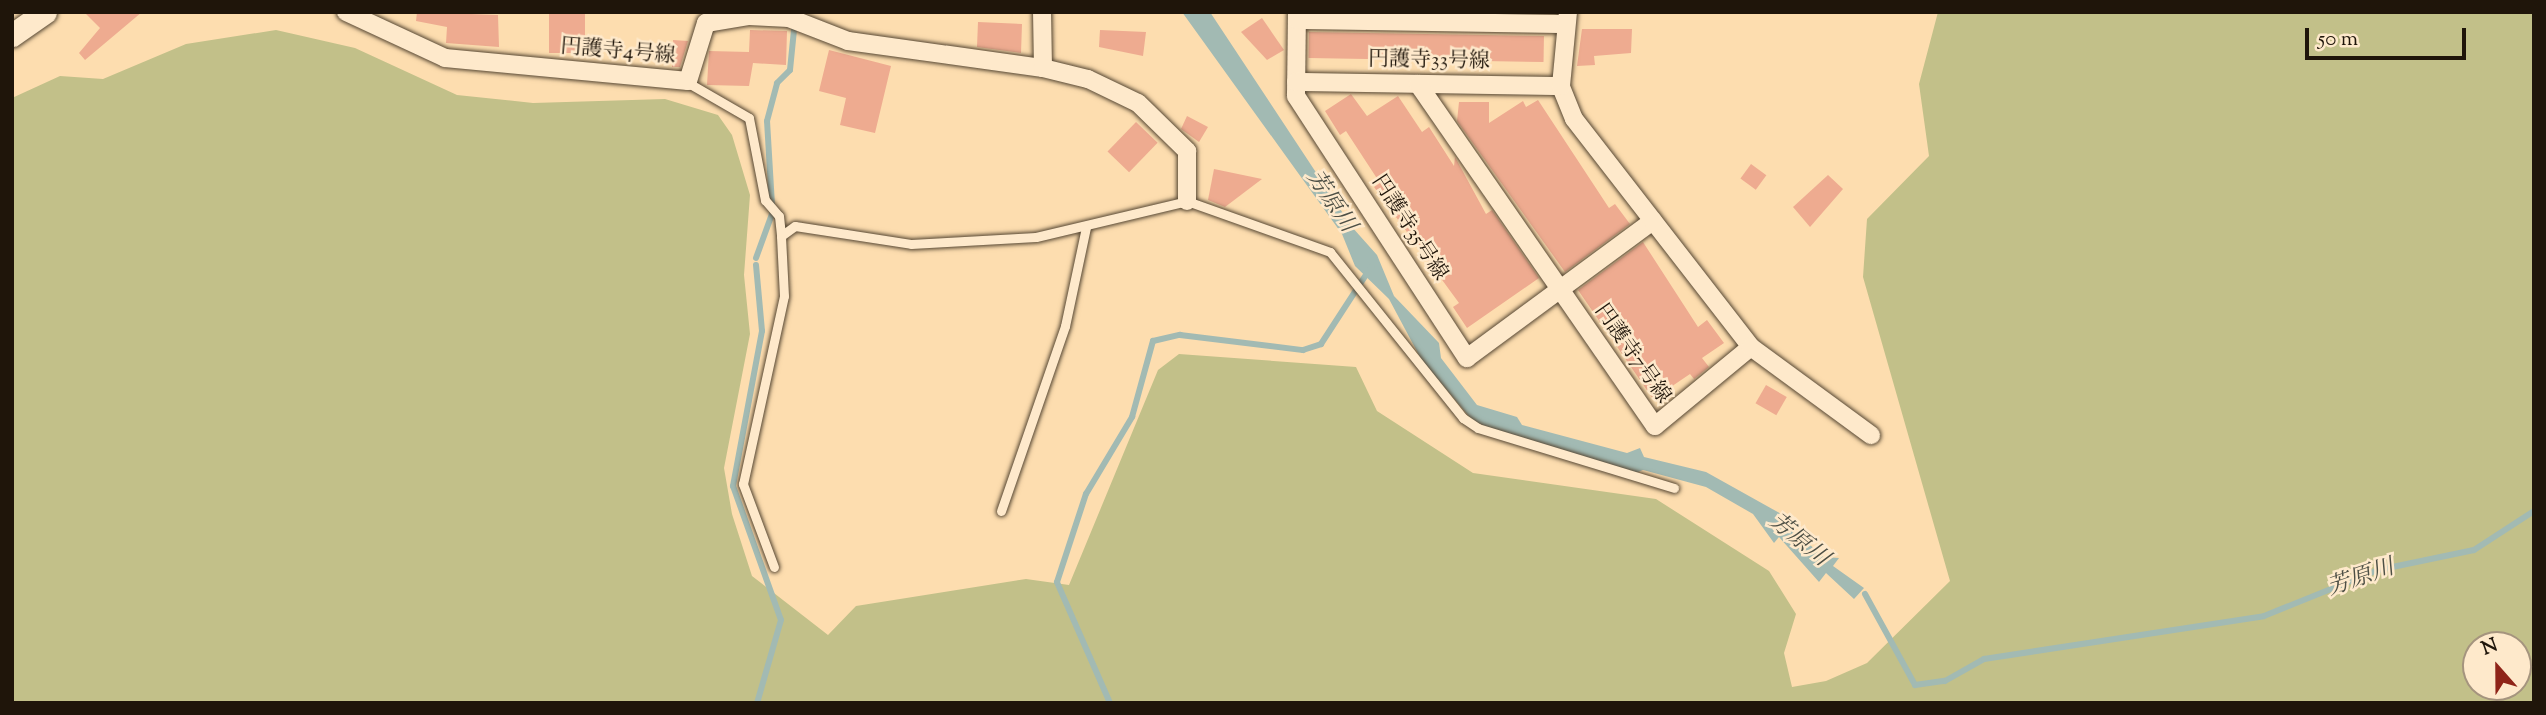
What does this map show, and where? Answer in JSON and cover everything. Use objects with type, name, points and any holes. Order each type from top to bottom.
[{"type":"street","points":[[12,35],[44,12]]},
{"type":"street","name":"円護寺4号線","points":[[346,12],[445,58],[685,80],[706,23],[749,16],[789,18],[848,41],[1043,68]]},
{"type":"street","points":[[1042,12],[1043,68],[1088,79],[1138,103],[1187,151],[1187,201]]},
{"type":"street","points":[[1297,16],[1567,17],[1561,86],[1574,119],[1751,347],[1871,435]]},
{"type":"street","name":"円護寺35号線","points":[[1297,16],[1296,96],[1467,358],[1562,294]]},
{"type":"street","name":"円護寺33号線","points":[[1296,82],[1561,86]]},
{"type":"street","name":"円護寺7号線","points":[[1418,84],[1655,426],[1751,347]]},
{"type":"street","points":[[1562,294],[1653,221]]},
{"type":"lane","points":[[685,80],[749,117],[765,200],[779,216],[784,296],[743,484],[774,567]]},
{"type":"lane","points":[[781,236],[796,226],[911,244],[1035,237],[1187,201],[1330,252],[1478,428],[1674,488]]},
{"type":"lane","points":[[1001,510],[1065,326],[1086,227]]},
{"type":"shaded area","points":[[1938,12],[2534,12],[2534,703],[12,703],[12,98],[60,76],[103,79],[186,44],[276,30],[355,48],[457,95],[533,103],[665,99],[718,115],[732,135],[750,195],[744,275],[750,334],[724,468],[732,514],[752,576],[828,635],[856,606],[1026,579],[1069,585],[1158,370],[1179,354],[1356,367],[1377,411],[1473,473],[1656,499],[1769,571],[1796,614],[1784,653],[1792,687],[1826,681],[1867,663],[1950,581],[1863,277],[1867,219],[1929,156],[1919,84]]},
{"type":"water","points":[[1182,12],[1210,12],[1352,227],[1377,255],[1394,296],[1439,343],[1441,358],[1477,405],[1517,417],[1522,425],[1627,453],[1640,448],[1644,457],[1706,472],[1792,520],[1788,526],[1824,557],[1839,558],[1833,566],[1864,588],[1854,599],[1826,573],[1819,582],[1779,537],[1774,543],[1753,514],[1706,487],[1643,470],[1633,474],[1511,439],[1472,420],[1421,359],[1389,299],[1355,266],[1342,234]]},
{"type":"building","points":[[84,12],[142,12],[85,60],[79,53],[100,28]]},
{"type":"building","points":[[417,12],[498,15],[499,47],[446,43],[447,27],[416,21]]},
{"type":"building","points":[[549,12],[585,12],[585,53],[549,53]]},
{"type":"building","points":[[1262,18],[1284,50],[1267,60],[1241,32]]},
{"type":"building","points":[[978,22],[1022,24],[1021,53],[977,47]]},
{"type":"building","points":[[1582,29],[1632,29],[1631,53],[1594,56],[1595,65],[1577,66]]},
{"type":"building","points":[[750,30],[787,31],[786,65],[753,63],[749,86],[707,85],[709,51],[749,52]]},
{"type":"building","points":[[1100,30],[1146,32],[1143,56],[1099,47]]},
{"type":"building","points":[[1309,32],[1544,36],[1544,62],[1309,58]]},
{"type":"building","points":[[673,40],[688,41],[680,67],[672,67]]},
{"type":"building","points":[[829,50],[891,66],[875,133],[840,125],[846,98],[819,91]]},
{"type":"building","points":[[1351,94],[1367,116],[1398,96],[1422,132],[1429,127],[1454,166],[1455,157],[1486,214],[1492,210],[1539,278],[1467,328],[1453,307],[1459,303],[1374,187],[1380,183],[1346,131],[1340,135],[1325,111]]},
{"type":"building","points":[[1538,100],[1609,208],[1615,204],[1630,224],[1565,272],[1457,121],[1459,102],[1489,102],[1489,123],[1523,101],[1526,107]]},
{"type":"building","points":[[1187,116],[1208,127],[1199,142],[1181,129]]},
{"type":"building","points":[[1136,122],[1158,143],[1129,172],[1108,151]]},
{"type":"building","points":[[1751,164],[1766,175],[1756,190],[1740,179]]},
{"type":"building","points":[[1214,169],[1262,179],[1225,207],[1208,200]]},
{"type":"building","points":[[1828,175],[1843,189],[1810,227],[1793,207]]},
{"type":"building","points":[[1643,242],[1698,327],[1707,320],[1724,343],[1702,358],[1709,367],[1694,379],[1690,374],[1653,399],[1578,290]]},
{"type":"building","points":[[1766,385],[1787,397],[1776,415],[1756,403]]},
{"type":"waterway","points":[[772,205],[767,121],[777,83],[790,70],[794,30]]},
{"type":"waterway","points":[[756,258],[772,214]]},
{"type":"waterway","points":[[756,265],[762,331],[733,486],[781,620],[757,703]]},
{"type":"waterway","points":[[1110,703],[1057,582],[1086,494],[1132,417],[1153,341],[1180,335],[1303,350],[1321,344],[1371,267]]},
{"type":"waterway","name":"芳原川","points":[[1865,594],[1915,685],[1945,681],[1984,659],[2264,616],[2378,570],[2474,550],[2534,511]]}]
